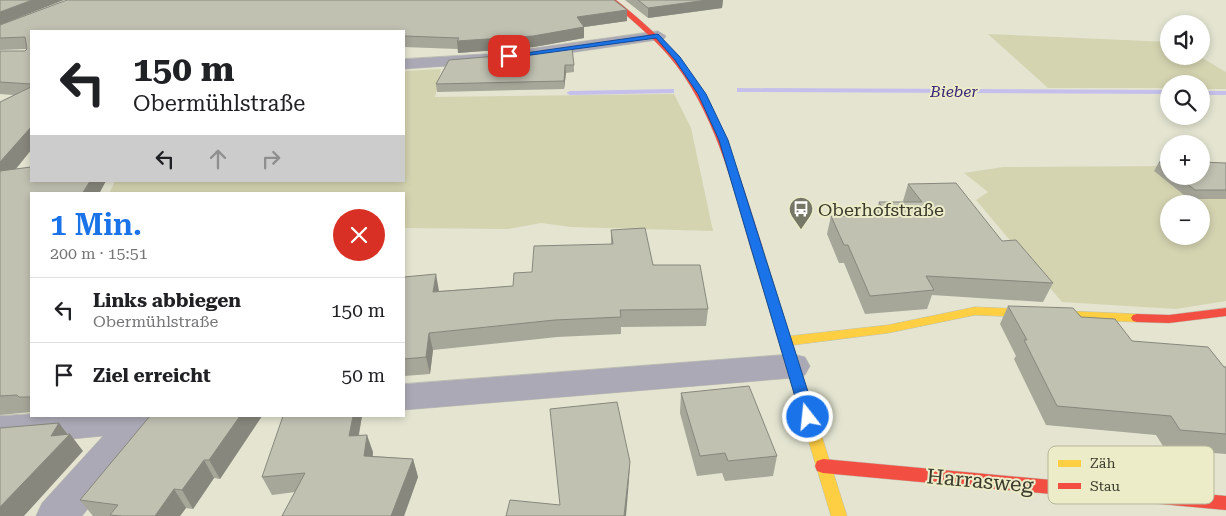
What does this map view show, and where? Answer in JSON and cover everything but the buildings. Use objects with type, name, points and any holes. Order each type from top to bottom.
[{"type":"street","points":[[613,0],[658,36],[688,74],[716,120],[790,353],[839,516]]},
{"type":"street","points":[[517,55],[658,36]]},
{"type":"street","points":[[405,64],[499,57]]},
{"type":"street","points":[[405,397],[790,353],[888,329],[975,311],[1169,320],[1226,312]]},
{"type":"street","points":[[0,431],[150,417]]},
{"type":"street","points":[[57,516],[150,417]]},
{"type":"street","name":"Harrasweg","points":[[823,466],[1048,487]]},
{"type":"green space","points":[[988,34],[1160,42],[1160,65],[1210,65],[1210,63],[1226,72],[1226,89],[1210,89],[1210,75],[1160,75],[1160,88],[1048,88]]},
{"type":"green space","points":[[441,69],[435,97],[674,94],[691,128],[713,231],[571,227],[541,223],[508,229],[405,228],[405,192],[110,192],[115,182],[405,182],[405,71]]},
{"type":"green space","points":[[1226,165],[1226,301],[1176,309],[1062,302],[976,200],[988,192],[964,173],[1003,167],[1160,166],[1160,185],[1210,185],[1210,172]]},
{"type":"waterway","name":"Bieber","points":[[740,90],[1160,92]]},
{"type":"waterway","name":"Bieber","points":[[570,93],[671,91]]},
{"type":"waterway","name":"Bieber","points":[[1210,93],[1226,93]]},
{"type":"traffic: slow","points":[[757,249],[839,516]]},
{"type":"traffic: slow","points":[[786,341],[888,329],[975,311],[1137,318]]},
{"type":"traffic: jam","points":[[613,0],[645,27],[671,54],[692,82],[722,142],[757,249]]},
{"type":"traffic: jam","points":[[1137,318],[1169,319],[1226,312]]},
{"type":"traffic: jam","points":[[823,466],[1048,487]]},
{"type":"traffic: jam","points":[[1214,502],[1226,503]]},
{"type":"place","name":"Oberhofstraße","points":[[801,230]]},
{"type":"route","points":[[509,56],[658,36],[677,58],[702,94],[724,140],[808,417]]}]
